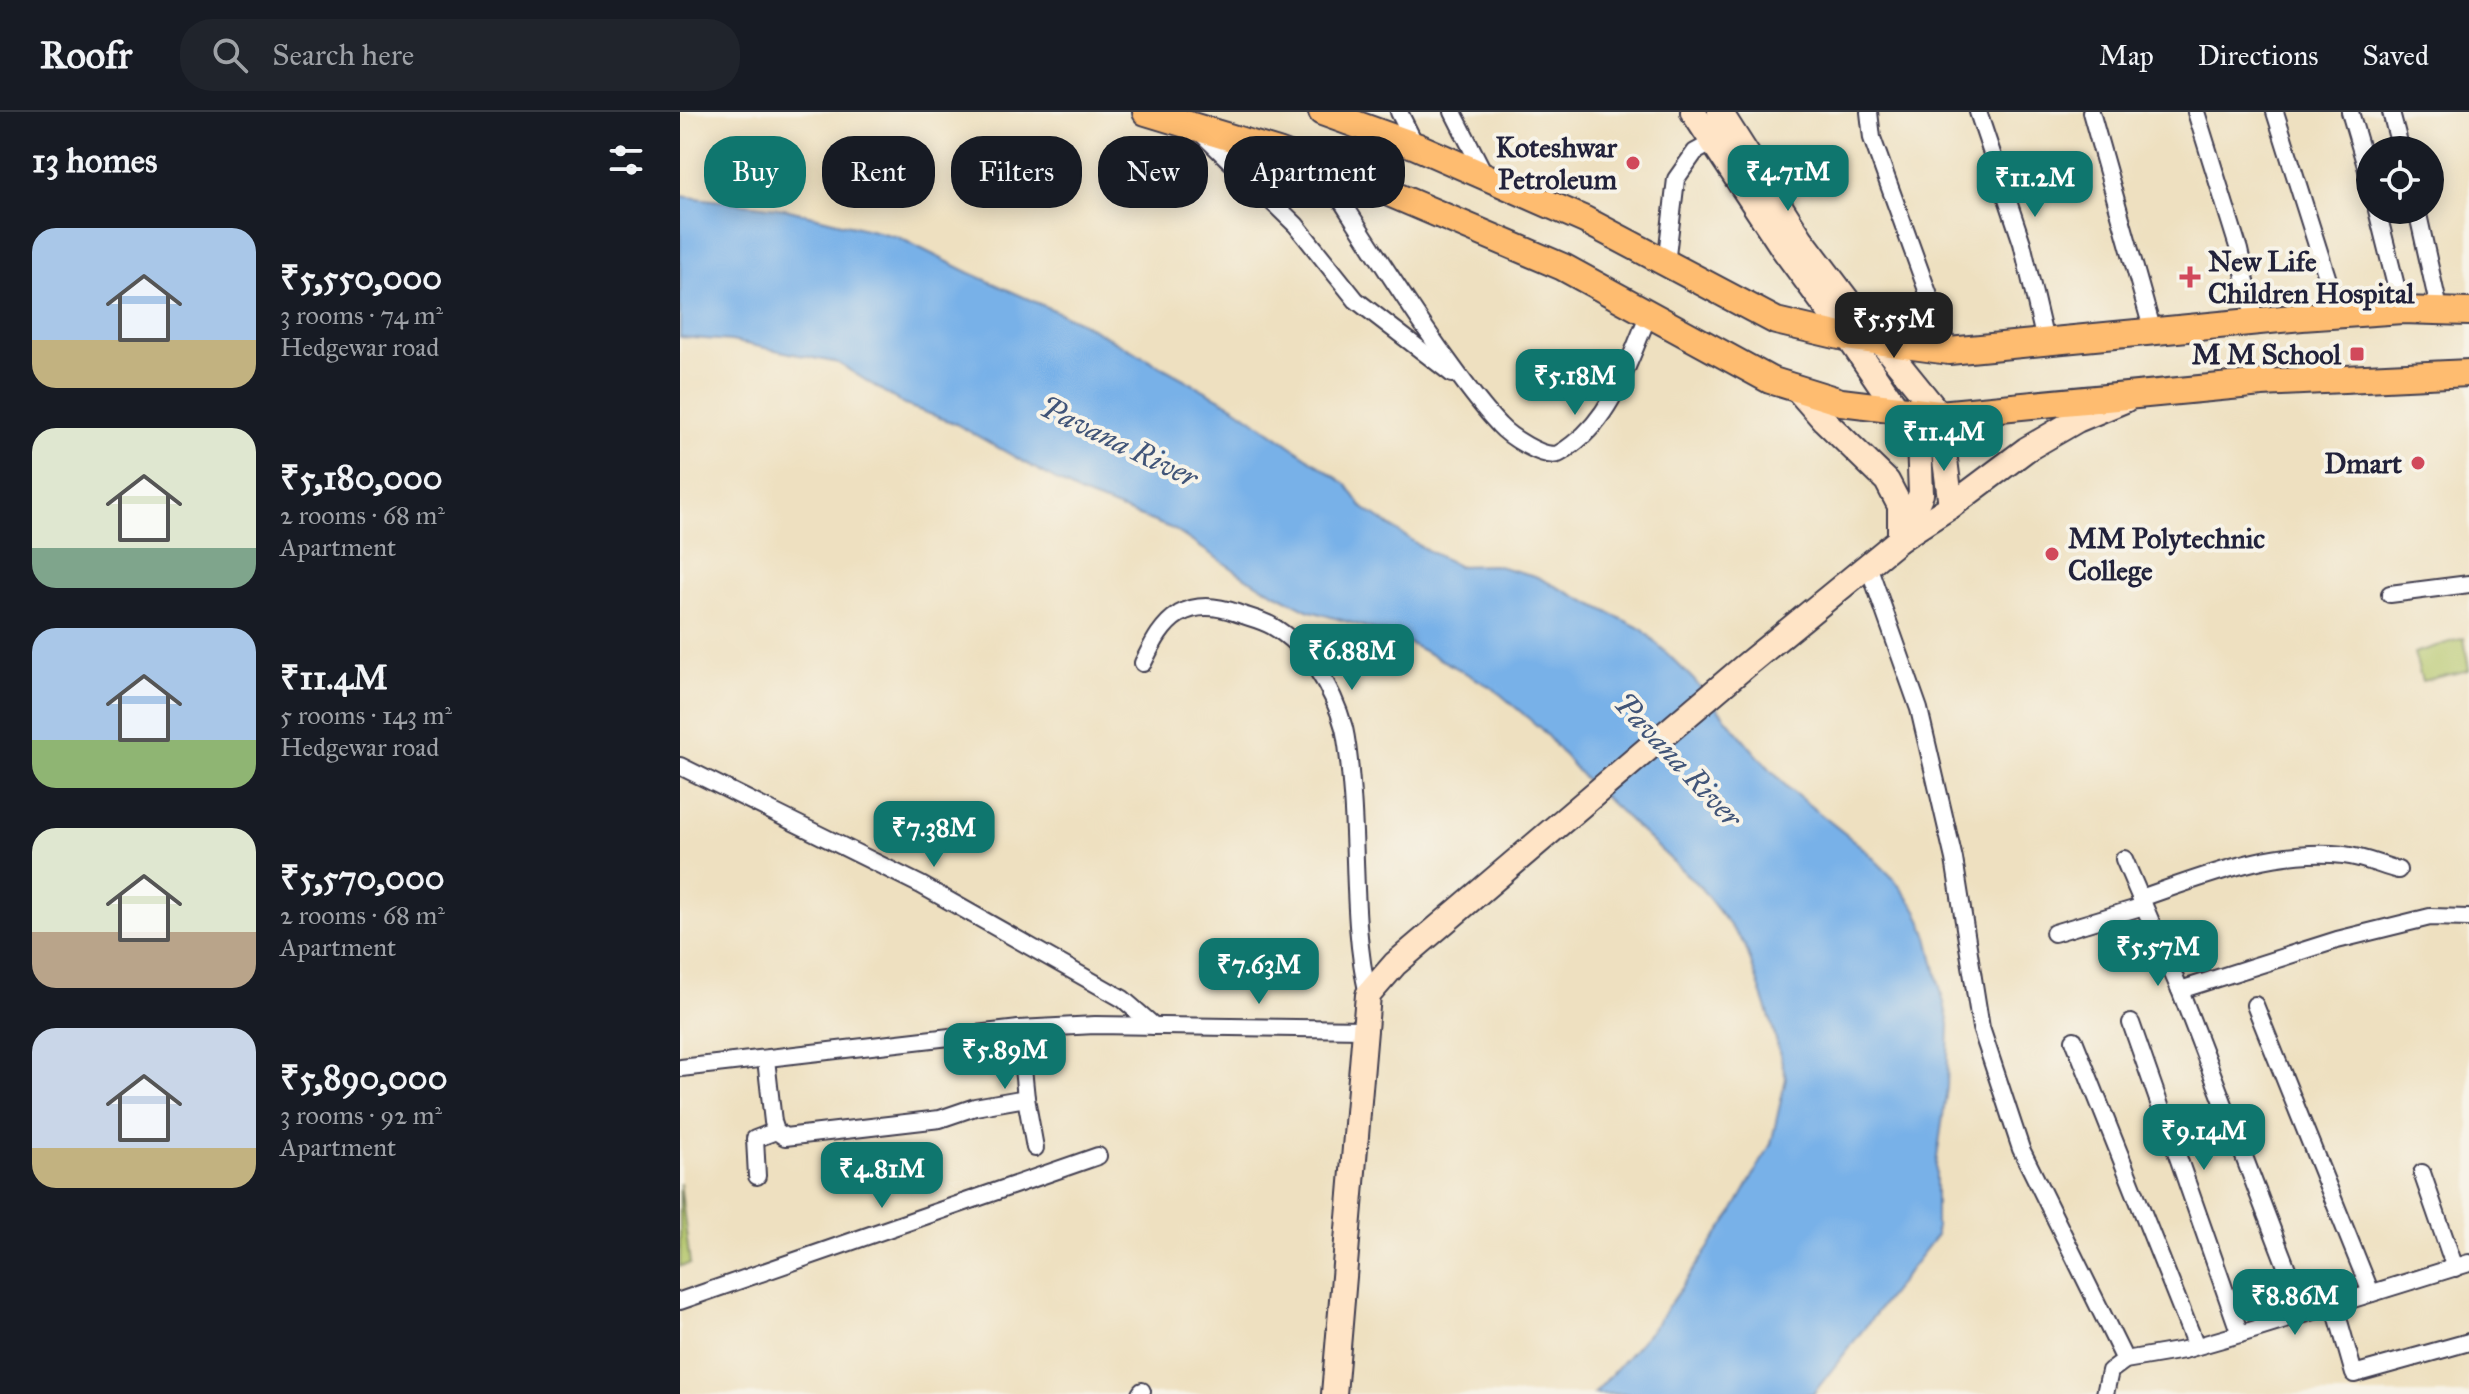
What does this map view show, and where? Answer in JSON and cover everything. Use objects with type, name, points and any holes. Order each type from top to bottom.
[{"type":"main road","points":[[1146,112],[1226,136]]},
{"type":"main road","points":[[1322,112],[1416,146],[1585,220],[1776,321],[1848,337],[1949,351],[2402,310],[2469,312]]},
{"type":"main road","points":[[1693,112],[1722,129],[1854,309],[1939,414],[1951,506]]},
{"type":"main road","points":[[1722,129],[1784,250],[1919,441],[1921,494],[1900,539]]},
{"type":"main road","points":[[1405,200],[1563,267],[1770,380],[1841,402],[1939,414],[2262,383],[2469,373]]},
{"type":"main road","points":[[1796,388],[1887,481],[1900,506],[1900,539]]},
{"type":"main road","points":[[1334,1394],[1368,995],[1395,964],[1745,666],[1900,539],[1951,506],[2027,449],[2077,420],[2138,394]]},
{"type":"street","points":[[1399,112],[1416,146]]},
{"type":"street","points":[[1453,112],[1486,176]]},
{"type":"street","points":[[1869,112],[1872,138],[1949,351]]},
{"type":"street","points":[[1978,112],[2022,243],[2045,341]]},
{"type":"street","points":[[2091,112],[2153,332]]},
{"type":"street","points":[[2196,112],[2239,250],[2255,322]]},
{"type":"street","points":[[2275,112],[2339,315]]},
{"type":"street","points":[[2350,112],[2357,136]]},
{"type":"street","points":[[2391,112],[2397,136]]},
{"type":"street","points":[[1194,126],[1296,225],[1356,300],[1465,385]]},
{"type":"street","points":[[1666,264],[1676,179],[1695,152],[1722,129]]},
{"type":"street","points":[[1347,208],[1465,385],[1501,427],[1547,454],[1558,454],[1588,433],[1598,421],[1608,406],[1649,314]]},
{"type":"street","points":[[2380,224],[2402,310]]},
{"type":"street","points":[[2420,224],[2440,313]]},
{"type":"street","points":[[1868,565],[1919,709],[1954,859],[1981,1028],[2021,1149],[2125,1360]]},
{"type":"street","points":[[2390,594],[2469,584]]},
{"type":"street","points":[[1143,663],[1165,626],[1178,615],[1202,606],[1226,609],[1271,625],[1317,668],[1337,708],[1348,746],[1357,937],[1368,995]]},
{"type":"street","points":[[680,766],[921,885],[1123,999],[1154,1026]]},
{"type":"street","points":[[2054,933],[2229,868],[2300,855],[2345,855],[2398,870]]},
{"type":"street","points":[[2124,859],[2180,990],[2304,1313]]},
{"type":"street","points":[[2180,990],[2337,940],[2430,917],[2469,918]]},
{"type":"street","points":[[2255,1005],[2371,1293]]},
{"type":"street","points":[[2131,1023],[2240,1334]]},
{"type":"street","points":[[681,1068],[1019,1029],[1100,1025],[1364,1029]]},
{"type":"street","points":[[1019,1029],[1035,1148]]},
{"type":"street","points":[[2074,1040],[2196,1346]]},
{"type":"street","points":[[766,1059],[773,1122],[776,1131],[785,1137],[940,1119],[975,1107],[1026,1098]]},
{"type":"street","points":[[757,1176],[755,1139],[776,1131]]},
{"type":"street","points":[[680,1301],[1098,1156]]},
{"type":"street","points":[[2105,1394],[2110,1371],[2125,1360],[2240,1334],[2462,1266],[2422,1173]]},
{"type":"street","points":[[2334,1304],[2354,1374],[2469,1342]]},
{"type":"green space","points":[[2464,638],[2469,670],[2422,681],[2414,653]]},
{"type":"green space","points":[[680,1183],[690,1264],[680,1266]]},
{"type":"water","name":"Pavana River","points":[[680,196],[704,199],[704,208],[785,209],[898,237],[1080,322],[1235,407],[1347,485],[1362,507],[1423,548],[1458,566],[1494,565],[1535,576],[1642,629],[1693,679],[1789,789],[1863,848],[1894,879],[1917,910],[1928,937],[1949,1024],[1947,1088],[1936,1165],[1936,1236],[1813,1394],[1594,1394],[1657,1323],[1731,1215],[1771,1144],[1786,1078],[1771,1021],[1745,945],[1700,887],[1581,775],[1541,729],[1494,689],[1451,665],[1393,635],[1307,610],[1248,579],[1173,529],[1081,494],[954,423],[905,405],[838,363],[731,341],[680,337]]},
{"type":"place","name":"Koteshwar Petroleum","points":[[1633,163]]},
{"type":"place","name":"New Life Children Hospital","points":[[2190,277]]},
{"type":"place","name":"M M School","points":[[2357,354]]},
{"type":"place","name":"Dmart","points":[[2418,463]]},
{"type":"place","name":"MM Polytechnic College","points":[[2052,554]]}]
